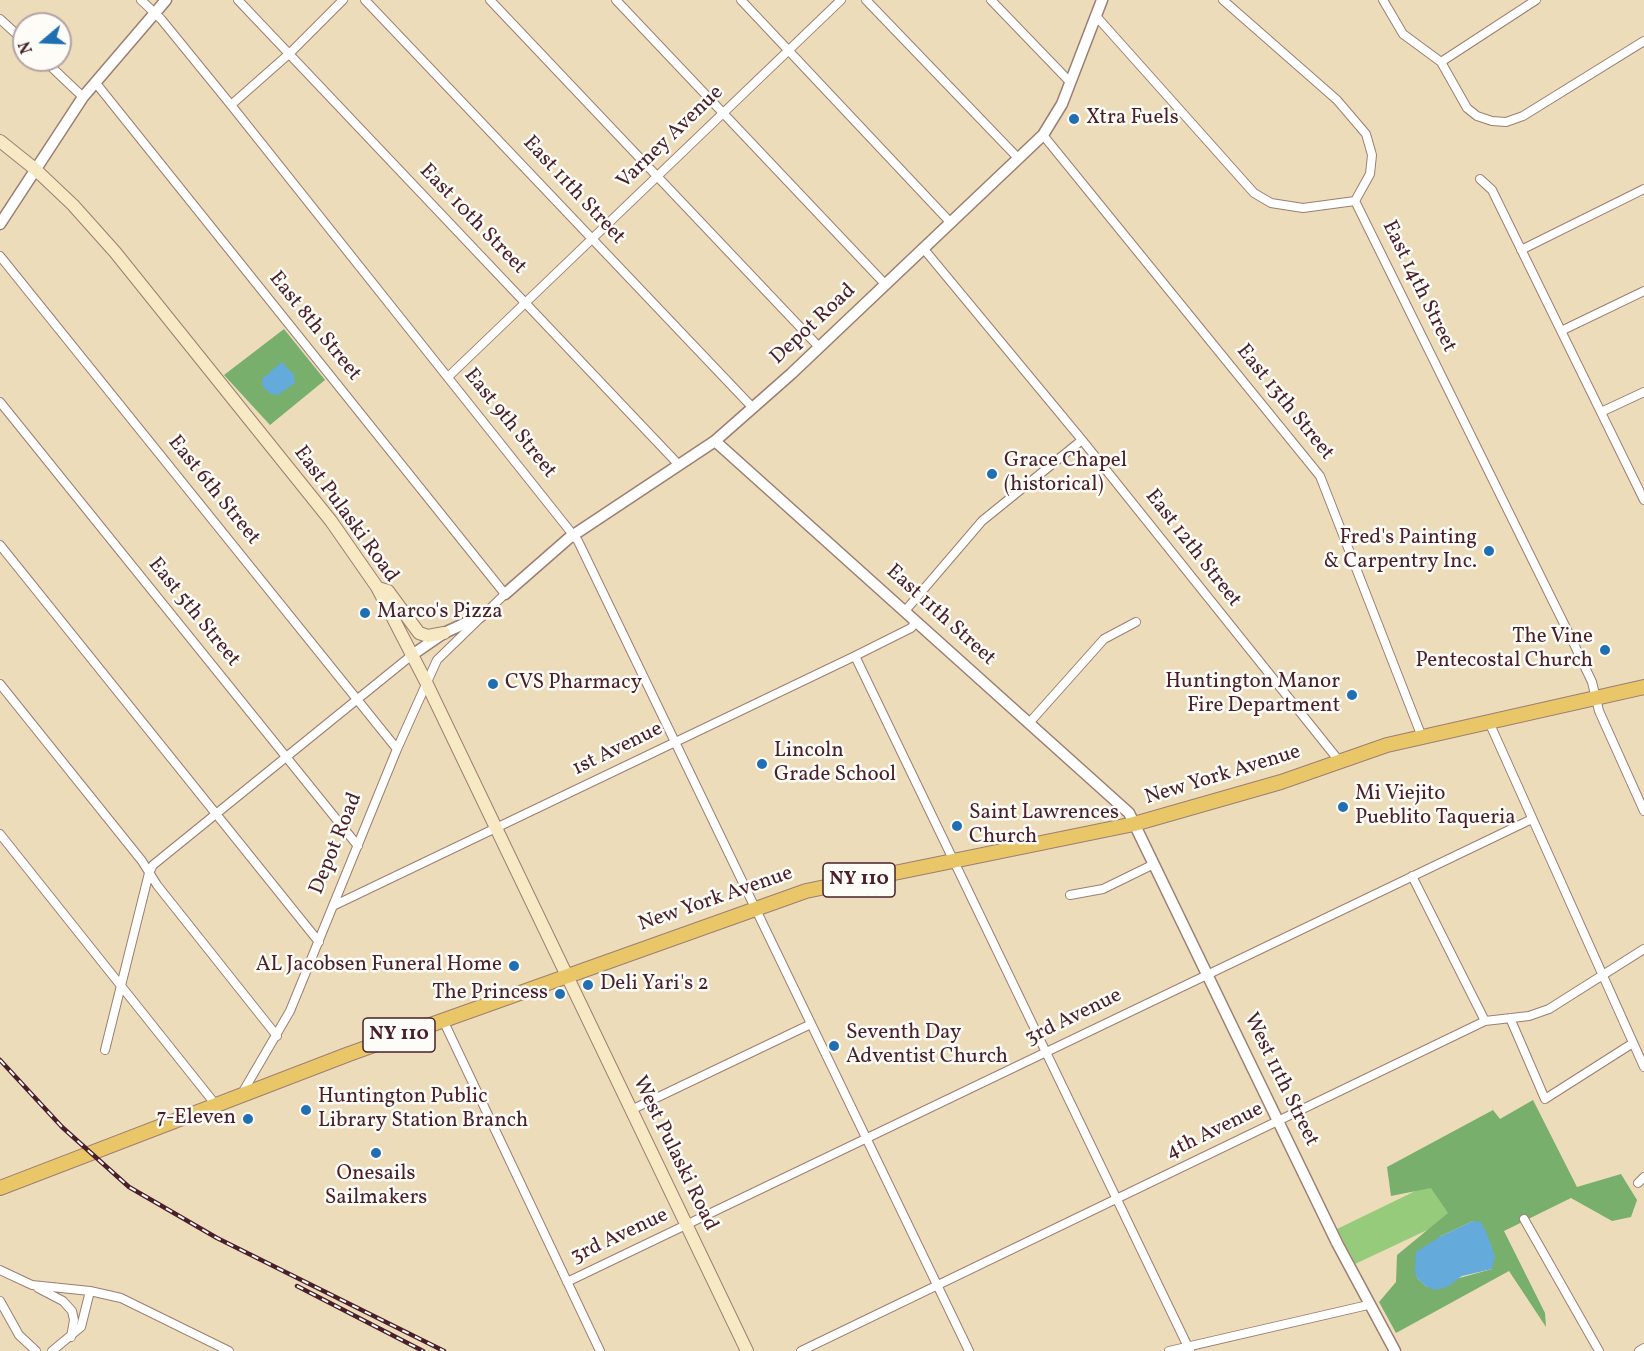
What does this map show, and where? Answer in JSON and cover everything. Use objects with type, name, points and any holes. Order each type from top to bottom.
[{"type":"main road","name":"East Pulaski Road","points":[[0,141],[35,169],[86,217],[324,512],[377,587],[426,682],[566,975]]},
{"type":"main road","points":[[377,587],[388,591],[418,633],[428,636],[444,633]]},
{"type":"main road","name":"New York Avenue","points":[[0,1188],[443,1020],[806,891],[1134,824],[1281,782],[1387,745],[1644,687]]},
{"type":"main road","name":"West Pulaski Road","points":[[566,975],[747,1351]]},
{"type":"street","name":"East 9th Street","points":[[141,0],[231,105],[573,534],[677,742],[969,1351]]},
{"type":"street","points":[[0,224],[83,97],[166,0]]},
{"type":"street","name":"East 10th Street","points":[[238,0],[527,302],[679,465]]},
{"type":"street","points":[[231,105],[290,53],[343,0]]},
{"type":"street","name":"East 11th Street","points":[[365,0],[753,408]]},
{"type":"street","points":[[490,0],[819,347]]},
{"type":"street","points":[[616,0],[885,284]]},
{"type":"street","points":[[741,0],[950,222]]},
{"type":"street","name":"Varney Avenue","points":[[448,377],[842,0]]},
{"type":"street","points":[[866,0],[1018,158]]},
{"type":"street","points":[[991,0],[1070,82]]},
{"type":"street","name":"Depot Road","points":[[240,1096],[277,1036],[319,942],[397,749],[437,660],[481,616],[573,534],[715,441],[819,347],[1043,135],[1062,104],[1102,0]]},
{"type":"street","points":[[1096,16],[1254,193],[1271,203],[1303,208],[1355,201],[1370,174],[1372,155],[1366,134],[1337,100],[1223,0]]},
{"type":"street","points":[[1383,0],[1403,34],[1441,62],[1467,108],[1484,119],[1506,122],[1541,106],[1644,40]]},
{"type":"street","points":[[1441,62],[1536,0]]},
{"type":"street","points":[[0,19],[12,30]]},
{"type":"street","points":[[57,72],[83,97]]},
{"type":"street","name":"East 8th Street","points":[[95,82],[505,594]]},
{"type":"street","name":"East 13th Street","points":[[1043,135],[1320,476],[1422,737]]},
{"type":"street","points":[[1479,179],[1492,190],[1643,496]]},
{"type":"street","points":[[1521,250],[1644,189]]},
{"type":"street","name":"East 14th Street","points":[[1355,201],[1574,644],[1592,682],[1599,711],[1644,811]]},
{"type":"street","name":"East 12th Street","points":[[923,248],[1082,440],[1340,762]]},
{"type":"street","name":"East 6th Street","points":[[0,256],[397,749]]},
{"type":"street","points":[[1561,331],[1644,291]]},
{"type":"street","points":[[1601,412],[1644,392]]},
{"type":"street","name":"East 5th Street","points":[[0,402],[358,846]]},
{"type":"street","points":[[904,611],[982,521],[1082,440]]},
{"type":"street","name":"East 11th Street","points":[[715,441],[1125,808],[1134,824]]},
{"type":"street","points":[[0,545],[319,942]]},
{"type":"street","name":"Depot Road","points":[[412,655],[444,633],[481,616]]},
{"type":"street","name":"1st Avenue","points":[[333,906],[855,656],[911,628],[916,622]]},
{"type":"street","points":[[1030,722],[1104,639],[1136,622]]},
{"type":"street","points":[[105,1050],[148,873],[153,865],[412,655]]},
{"type":"street","points":[[855,656],[1189,1348]]},
{"type":"street","points":[[0,684],[277,1036]]},
{"type":"street","points":[[1489,722],[1644,1067]]},
{"type":"street","name":"3rd Avenue","points":[[567,1282],[1532,819]]},
{"type":"street","name":"West 11th Street","points":[[1134,824],[1368,1305],[1395,1351]]},
{"type":"street","points":[[0,834],[216,1105]]},
{"type":"street","points":[[1070,895],[1103,889],[1152,865]]},
{"type":"street","points":[[1412,876],[1485,1021]]},
{"type":"street","name":"4th Avenue","points":[[801,1351],[1485,1021],[1549,1009],[1644,949]]},
{"type":"street","points":[[1510,1018],[1545,1099],[1633,1043]]},
{"type":"street","points":[[443,1020],[600,1351]]},
{"type":"street","points":[[631,1110],[811,1024]]},
{"type":"street","points":[[1524,1219],[1599,1351]]},
{"type":"street","points":[[0,1270],[68,1305],[74,1320],[71,1337]]},
{"type":"street","points":[[32,1285],[90,1291],[121,1298],[229,1351]]},
{"type":"street","points":[[52,1351],[81,1327],[90,1291]]},
{"type":"street","points":[[0,1300],[19,1335],[36,1351]]},
{"type":"street","points":[[1169,1351],[1368,1305]]},
{"type":"street","points":[[1639,1351],[1644,1348]]},
{"type":"green space","points":[[284,329],[325,380],[270,425],[224,375]]},
{"type":"green space","points":[[1533,1100],[1577,1187],[1621,1174],[1637,1200],[1631,1217],[1612,1221],[1571,1198],[1504,1231],[1545,1313],[1546,1327],[1509,1271],[1396,1333],[1379,1302],[1396,1282],[1397,1255],[1448,1213],[1431,1188],[1391,1196],[1387,1167],[1493,1110],[1500,1119]],"holes":[[[1473,1221],[1492,1269],[1427,1287],[1417,1278],[1416,1265],[1441,1236]]]},
{"type":"green space","points":[[1438,1180],[1455,1217],[1355,1264],[1337,1229]]},
{"type":"water","points":[[282,362],[294,375],[295,383],[278,395],[271,394],[263,387],[262,379]]},
{"type":"water","points":[[1473,1221],[1481,1222],[1487,1234],[1495,1256],[1492,1269],[1462,1276],[1447,1287],[1435,1290],[1427,1287],[1417,1278],[1416,1252],[1441,1236]]},
{"type":"railway","points":[[0,1060],[62,1127],[129,1187],[217,1238],[444,1351]]},
{"type":"railway","points":[[297,1286],[423,1351]]},
{"type":"place","name":"Xtra Fuels","points":[[1074,119]]},
{"type":"place","name":"Grace Chapel (historical)","points":[[992,474]]},
{"type":"place","name":"Fred's Painting & Carpentry Inc.","points":[[1489,551]]},
{"type":"place","name":"Marco's Pizza","points":[[365,613]]},
{"type":"place","name":"The Vine Pentecostal Church","points":[[1605,650]]},
{"type":"place","name":"CVS Pharmacy","points":[[493,684]]},
{"type":"place","name":"Huntington Manor Fire Department","points":[[1352,695]]},
{"type":"place","name":"Lincoln Grade School","points":[[762,764]]},
{"type":"place","name":"Mi Viejito Pueblito Taqueria","points":[[1343,807]]},
{"type":"place","name":"Saint Lawrences Church","points":[[957,826]]},
{"type":"place","name":"AL Jacobsen Funeral Home","points":[[514,966]]},
{"type":"place","name":"Deli Yari's 2","points":[[588,985]]},
{"type":"place","name":"The Princess","points":[[560,994]]},
{"type":"place","name":"Seventh Day Adventist Church","points":[[834,1046]]},
{"type":"place","name":"Huntington Public Library Station Branch","points":[[306,1110]]},
{"type":"place","name":"7-Eleven","points":[[248,1119]]},
{"type":"place","name":"Onesails Sailmakers","points":[[376,1153]]}]
